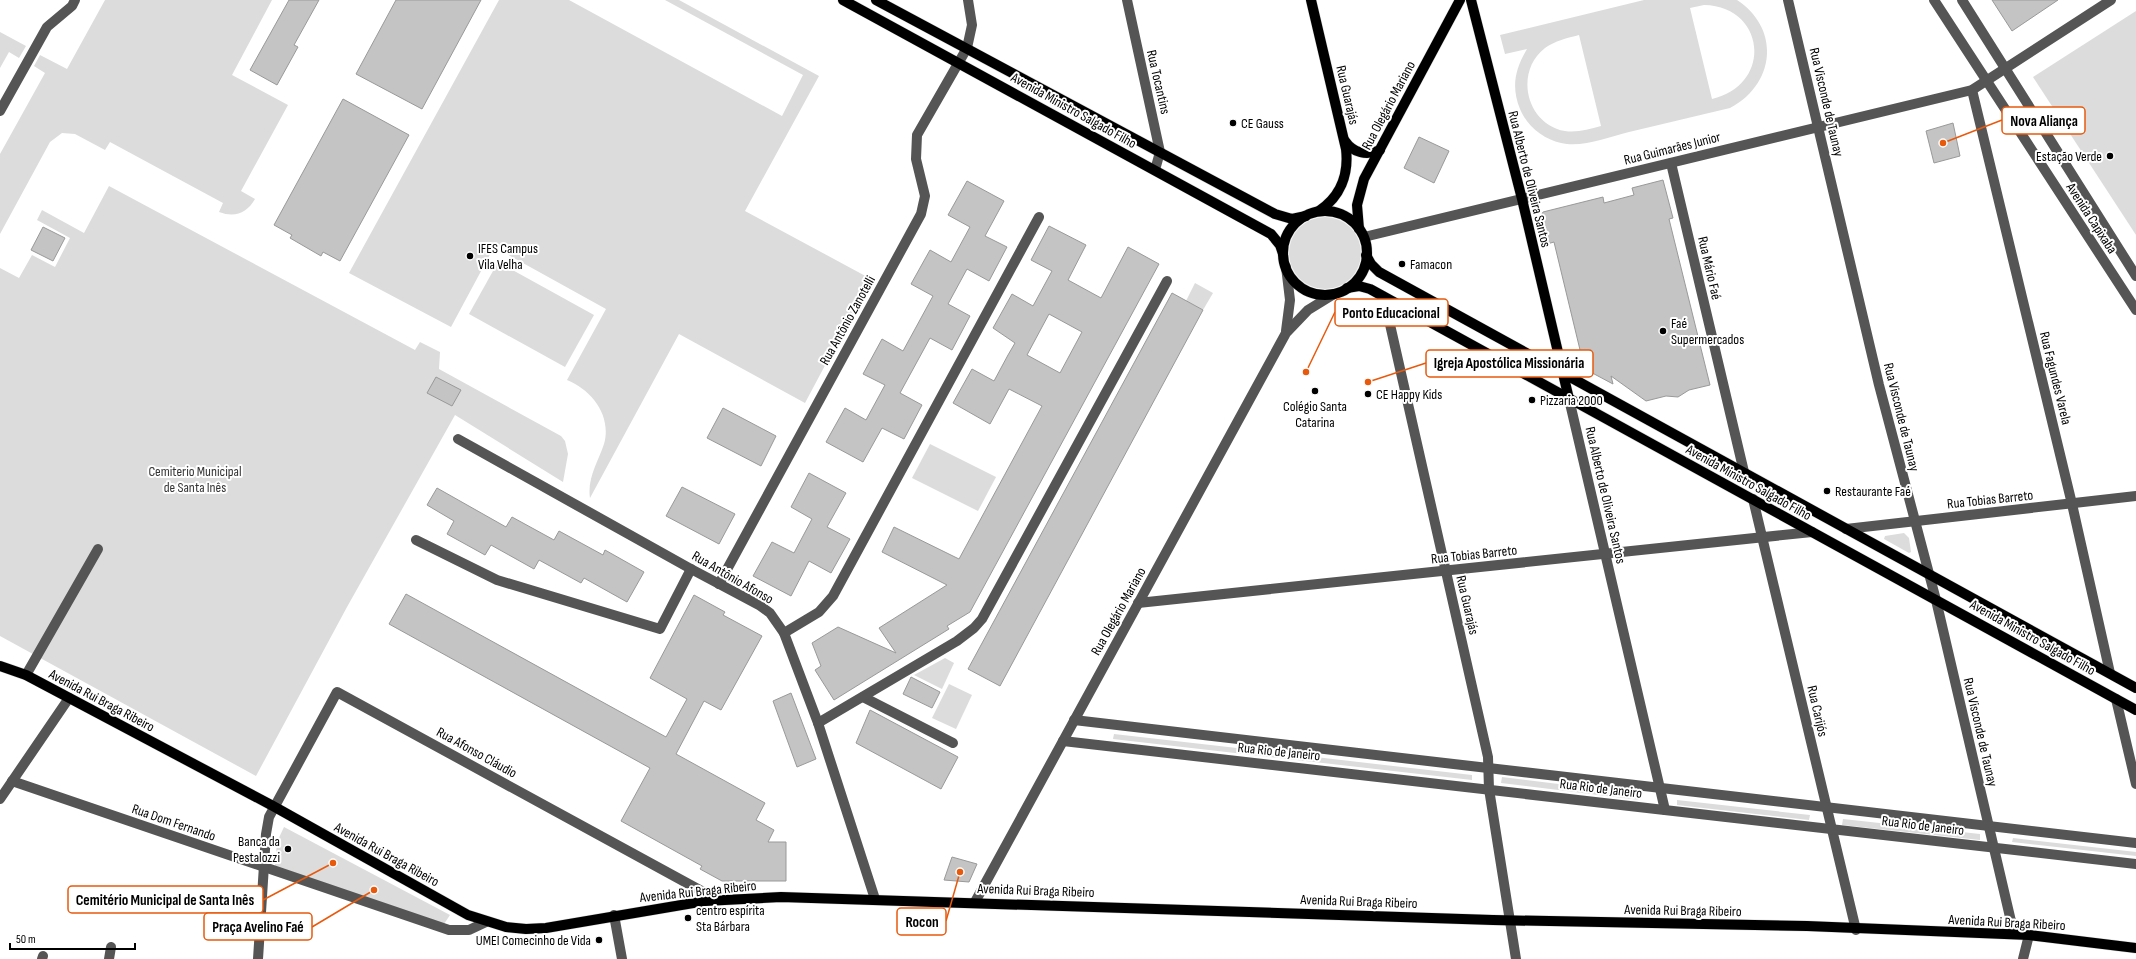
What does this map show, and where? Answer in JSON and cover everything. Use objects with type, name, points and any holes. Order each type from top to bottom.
[{"type":"main road","name":"Avenida Ministro Salgado Filho","points":[[844,0],[1271,234],[1277,241],[1283,254]]},
{"type":"main road","name":"Avenida Ministro Salgado Filho","points":[[876,0],[1275,214],[1292,219],[1306,216]]},
{"type":"main road","name":"Rua Guarajás","points":[[1311,0],[1348,161],[1344,179],[1332,200],[1318,212]]},
{"type":"main road","name":"Rua Olegário Mariano","points":[[1361,233],[1357,211],[1360,192],[1380,150],[1460,0]]},
{"type":"main road","name":"Rua Alberto de Oliveira Santos","points":[[1471,0],[1522,199],[1569,399]]},
{"type":"main road","points":[[1344,139],[1350,147],[1360,152],[1370,153],[1380,150]]},
{"type":"main road","points":[[1318,212],[1332,212],[1344,216],[1361,233],[1366,255],[1361,274],[1347,288],[1334,294],[1321,295],[1308,292],[1292,279],[1286,268],[1283,254],[1285,241],[1290,229],[1306,216],[1318,212]]},
{"type":"main road","name":"Avenida Ministro Salgado Filho","points":[[1366,255],[1371,264],[1379,272],[2136,688]]},
{"type":"main road","name":"Avenida Ministro Salgado Filho","points":[[1347,288],[1362,286],[2136,710]]},
{"type":"main road","name":"Avenida Rui Braga Ribeiro","points":[[0,666],[26,675],[273,806],[460,910],[486,922],[506,927],[536,929],[614,915],[718,900],[768,897],[975,902],[1510,920],[1807,926],[1856,930],[2029,935],[2136,948]]},
{"type":"street","points":[[0,111],[47,27],[72,6],[76,0]]},
{"type":"street","name":"Rua Antônio Zanotelli","points":[[719,584],[921,214],[925,196],[916,159],[917,135],[967,48],[972,25],[968,0]]},
{"type":"street","name":"Rua Tocantins","points":[[1127,0],[1160,152],[1155,170]]},
{"type":"street","name":"Rua Visconde de Taunay","points":[[1788,0],[1879,385],[1936,600],[2014,934]]},
{"type":"street","name":"Avenida Capixaba","points":[[1934,0],[2136,310]]},
{"type":"street","name":"Avenida Capixaba","points":[[1962,0],[2007,69],[2136,276]]},
{"type":"street","name":"Rua Guimarães Junior","points":[[1361,233],[1522,199],[1972,90],[2007,69],[2111,0]]},
{"type":"street","name":"Rua Fagundes Varela","points":[[1972,90],[2072,504],[2110,673]]},
{"type":"street","name":"Rua Mário Faé","points":[[1671,163],[1744,472]]},
{"type":"street","points":[[784,633],[820,612],[833,596],[1039,217]]},
{"type":"street","name":"Rua Olegário Mariano","points":[[1286,268],[1290,300],[1286,333]]},
{"type":"street","points":[[818,723],[957,641],[974,628],[982,619],[1167,282]]},
{"type":"street","name":"Rua Olegário Mariano","points":[[975,902],[1286,333],[1308,310],[1334,294]]},
{"type":"street","name":"Rua Guarajás","points":[[1384,298],[1489,768],[1488,789],[1516,959]]},
{"type":"street","name":"Rua Alberto de Oliveira Santos","points":[[1569,399],[1665,810]]},
{"type":"street","name":"Rua Antônio Afonso","points":[[458,439],[691,569],[759,605],[778,622],[784,633],[818,723],[875,899]]},
{"type":"street","name":"Rua Tobias Barreto","points":[[1846,529],[1914,520],[2136,496]]},
{"type":"street","name":"Rua Carijós","points":[[1753,499],[1856,930]]},
{"type":"street","name":"Rua Tobias Barreto","points":[[1138,603],[1812,532]]},
{"type":"street","points":[[416,540],[486,576],[660,629],[691,569]]},
{"type":"street","points":[[26,675],[98,549]]},
{"type":"street","name":"Rua Afonso Cláudio","points":[[273,806],[337,692],[718,900]]},
{"type":"street","points":[[863,697],[953,744]]},
{"type":"street","points":[[0,799],[69,698]]},
{"type":"street","points":[[2116,699],[2136,784]]},
{"type":"street","name":"Rua Rio de Janeiro","points":[[1074,720],[2136,843]]},
{"type":"street","name":"Rua Rio de Janeiro","points":[[1063,741],[2136,864]]},
{"type":"street","name":"Rua Dom Fernando","points":[[12,781],[449,930],[468,930],[486,922]]},
{"type":"street","points":[[259,959],[266,828],[273,806]]},
{"type":"street","points":[[614,915],[622,959]]},
{"type":"street","points":[[2023,959],[2029,935]]},
{"type":"street","points":[[109,959],[111,947]]},
{"type":"green space","points":[[105,0],[272,0],[232,75],[288,105],[241,191],[255,199],[248,208],[240,213],[225,214],[219,212],[223,203],[110,142],[105,150],[75,134],[62,133],[50,142],[0,234],[0,154],[45,73],[34,66],[40,55],[67,69]]},
{"type":"green space","points":[[499,0],[569,0],[782,116],[803,75],[665,0],[679,0],[819,76],[745,211],[871,279],[805,403],[679,334],[590,498],[590,484],[604,444],[606,434],[605,424],[598,405],[592,397],[576,384],[567,380],[606,309],[494,247],[451,327],[349,273]]},
{"type":"green space","points":[[1644,0],[1737,0],[1751,12],[1761,26],[1766,41],[1767,56],[1764,71],[1756,85],[1745,98],[1730,108],[1595,141],[1569,144],[1554,141],[1542,135],[1531,126],[1523,115],[1517,101],[1515,86],[1517,71],[1527,49],[1505,54],[1500,35]],"holes":[[[1704,5],[1724,9],[1740,18],[1750,31],[1754,47],[1753,63],[1745,78],[1732,91],[1712,99],[1690,8]],[[1579,35],[1601,126],[1578,131],[1565,131],[1552,126],[1541,118],[1533,108],[1527,83],[1535,58],[1545,48],[1557,42]]]},
{"type":"green space","name":"Estação Verde","points":[[2136,11],[2136,235],[2033,77]]},
{"type":"green space","points":[[0,32],[26,46],[19,58],[9,52],[0,68]]},
{"type":"green space","name":"Cemiterio Municipal de Santa Inês","points":[[109,186],[415,350],[420,342],[440,352],[439,369],[561,436],[565,441],[568,454],[563,482],[455,415],[347,607],[256,776],[0,636],[0,268],[19,278],[32,255],[55,267],[70,238],[37,220],[42,210],[84,233]]},
{"type":"green space","points":[[1325,217],[1345,223],[1355,233],[1361,253],[1355,273],[1345,283],[1325,289],[1305,283],[1295,273],[1289,253],[1295,233],[1305,223]]},
{"type":"green space","points":[[498,262],[594,315],[565,367],[469,314]]},
{"type":"green space","points":[[1195,283],[1213,293],[1203,310],[1186,301]]},
{"type":"green space","points":[[930,444],[996,477],[978,511],[912,478]]},
{"type":"green space","points":[[1904,533],[1909,538],[1911,552],[1909,553],[1884,539],[1885,536]]},
{"type":"green space","points":[[945,658],[954,663],[942,689],[914,675]]},
{"type":"green space","points":[[949,684],[972,695],[956,729],[932,718]]},
{"type":"green space","points":[[1114,734],[1472,775],[1472,780],[1113,739]]},
{"type":"green space","points":[[1502,777],[1640,794],[1639,800],[1501,783]]},
{"type":"green space","points":[[1677,800],[1810,815],[1809,820],[1677,805]]},
{"type":"green space","points":[[1843,819],[1980,834],[1980,840],[1842,825]]},
{"type":"green space","points":[[284,827],[450,915],[444,924],[275,866],[277,842]]},
{"type":"green space","points":[[2013,838],[2136,852],[2136,856],[2012,842]]},
{"type":"building","points":[[289,0],[319,0],[294,45],[298,47],[277,85],[250,70]]},
{"type":"building","points":[[396,0],[481,0],[422,109],[356,74]]},
{"type":"building","points":[[1992,0],[2058,0],[2012,31]]},
{"type":"building","points":[[343,99],[409,135],[340,261],[323,252],[321,256],[290,238],[292,235],[274,225]]},
{"type":"building","points":[[1953,123],[1960,156],[1934,163],[1926,131]]},
{"type":"building","points":[[1419,137],[1449,151],[1434,183],[1404,168]]},
{"type":"building","points":[[1663,180],[1673,218],[1669,219],[1710,385],[1689,390],[1678,397],[1666,396],[1646,401],[1611,376],[1613,384],[1566,359],[1581,354],[1554,242],[1547,244],[1540,218],[1543,212],[1603,197],[1604,203],[1634,195],[1632,188]]},
{"type":"building","points":[[967,181],[1004,201],[985,236],[1007,247],[989,281],[967,269],[948,304],[970,316],[952,350],[930,338],[900,393],[922,405],[904,439],[882,428],[863,462],[826,442],[845,408],[866,420],[885,385],[863,374],[882,339],[903,351],[933,296],[911,284],[930,250],[951,262],[970,227],[948,215]]},
{"type":"building","points":[[1049,226],[1086,245],[1068,280],[1101,298],[1128,247],[1159,264],[970,612],[947,626],[949,629],[834,700],[815,670],[821,666],[812,643],[838,627],[896,653],[879,628],[947,585],[882,552],[894,527],[959,559],[1042,406],[1009,389],[990,424],[953,403],[972,369],[994,381],[1015,343],[993,328],[1012,294],[1033,306],[1052,271],[1031,260]],"holes":[[[1049,314],[1082,332],[1060,373],[1027,355]]]},
{"type":"building","points":[[43,227],[65,238],[53,261],[31,250]]},
{"type":"building","points":[[1172,293],[1203,310],[1000,686],[968,669]]},
{"type":"building","points":[[436,377],[461,390],[452,406],[427,393]]},
{"type":"building","points":[[723,408],[776,436],[761,466],[707,438]]},
{"type":"building","points":[[809,473],[846,493],[827,527],[850,539],[831,573],[809,561],[791,596],[753,576],[772,542],[794,553],[812,519],[791,507]]},
{"type":"building","points":[[682,487],[735,514],[719,544],[666,516]]},
{"type":"building","points":[[437,488],[506,527],[512,517],[554,540],[559,531],[603,555],[605,550],[644,572],[627,602],[584,578],[581,583],[539,560],[534,569],[491,545],[485,555],[447,534],[454,521],[427,505]]},
{"type":"building","points":[[406,594],[666,737],[687,699],[650,678],[694,595],[725,612],[723,615],[762,636],[721,710],[704,701],[676,754],[765,803],[756,820],[774,830],[768,842],[786,842],[786,881],[722,881],[700,869],[702,866],[621,821],[650,768],[389,624]]},
{"type":"building","points":[[911,677],[940,692],[932,708],[903,694]]},
{"type":"building","points":[[791,693],[816,759],[797,767],[773,701]]},
{"type":"building","points":[[870,710],[958,757],[941,789],[856,743]]},
{"type":"building","points":[[952,857],[977,864],[969,882],[944,880]]},
{"type":"place","name":"CE Gauss","points":[[1233,123]]},
{"type":"place","name":"Nova Aliança","points":[[1943,143]]},
{"type":"place","name":"Estação Verde","points":[[2110,156]]},
{"type":"place","name":"IFES Campus Vila Velha","points":[[470,256]]},
{"type":"place","name":"Famacon","points":[[1402,264]]},
{"type":"place","name":"Faé Supermercados","points":[[1663,331]]},
{"type":"place","name":"Ponto Educacional","points":[[1306,372]]},
{"type":"place","name":"Igreja Apostólica Missionária","points":[[1368,382]]},
{"type":"place","name":"Colégio Santa Catarina","points":[[1315,391]]},
{"type":"place","name":"CE Happy Kids","points":[[1368,394]]},
{"type":"place","name":"Pizzaria 2000","points":[[1532,400]]},
{"type":"place","name":"Restaurante Faé","points":[[1827,491]]},
{"type":"place","name":"Banca da Pestalozzi","points":[[288,849]]},
{"type":"place","name":"Cemitério Municipal de Santa Inês","points":[[333,863]]},
{"type":"place","name":"Rocon","points":[[960,872]]},
{"type":"place","name":"Praça Avelino Faé","points":[[374,890]]},
{"type":"place","name":"centro espírita Sta Bárbara","points":[[688,918]]},
{"type":"place","name":"UMEI Comecinho de Vida","points":[[599,940]]}]
